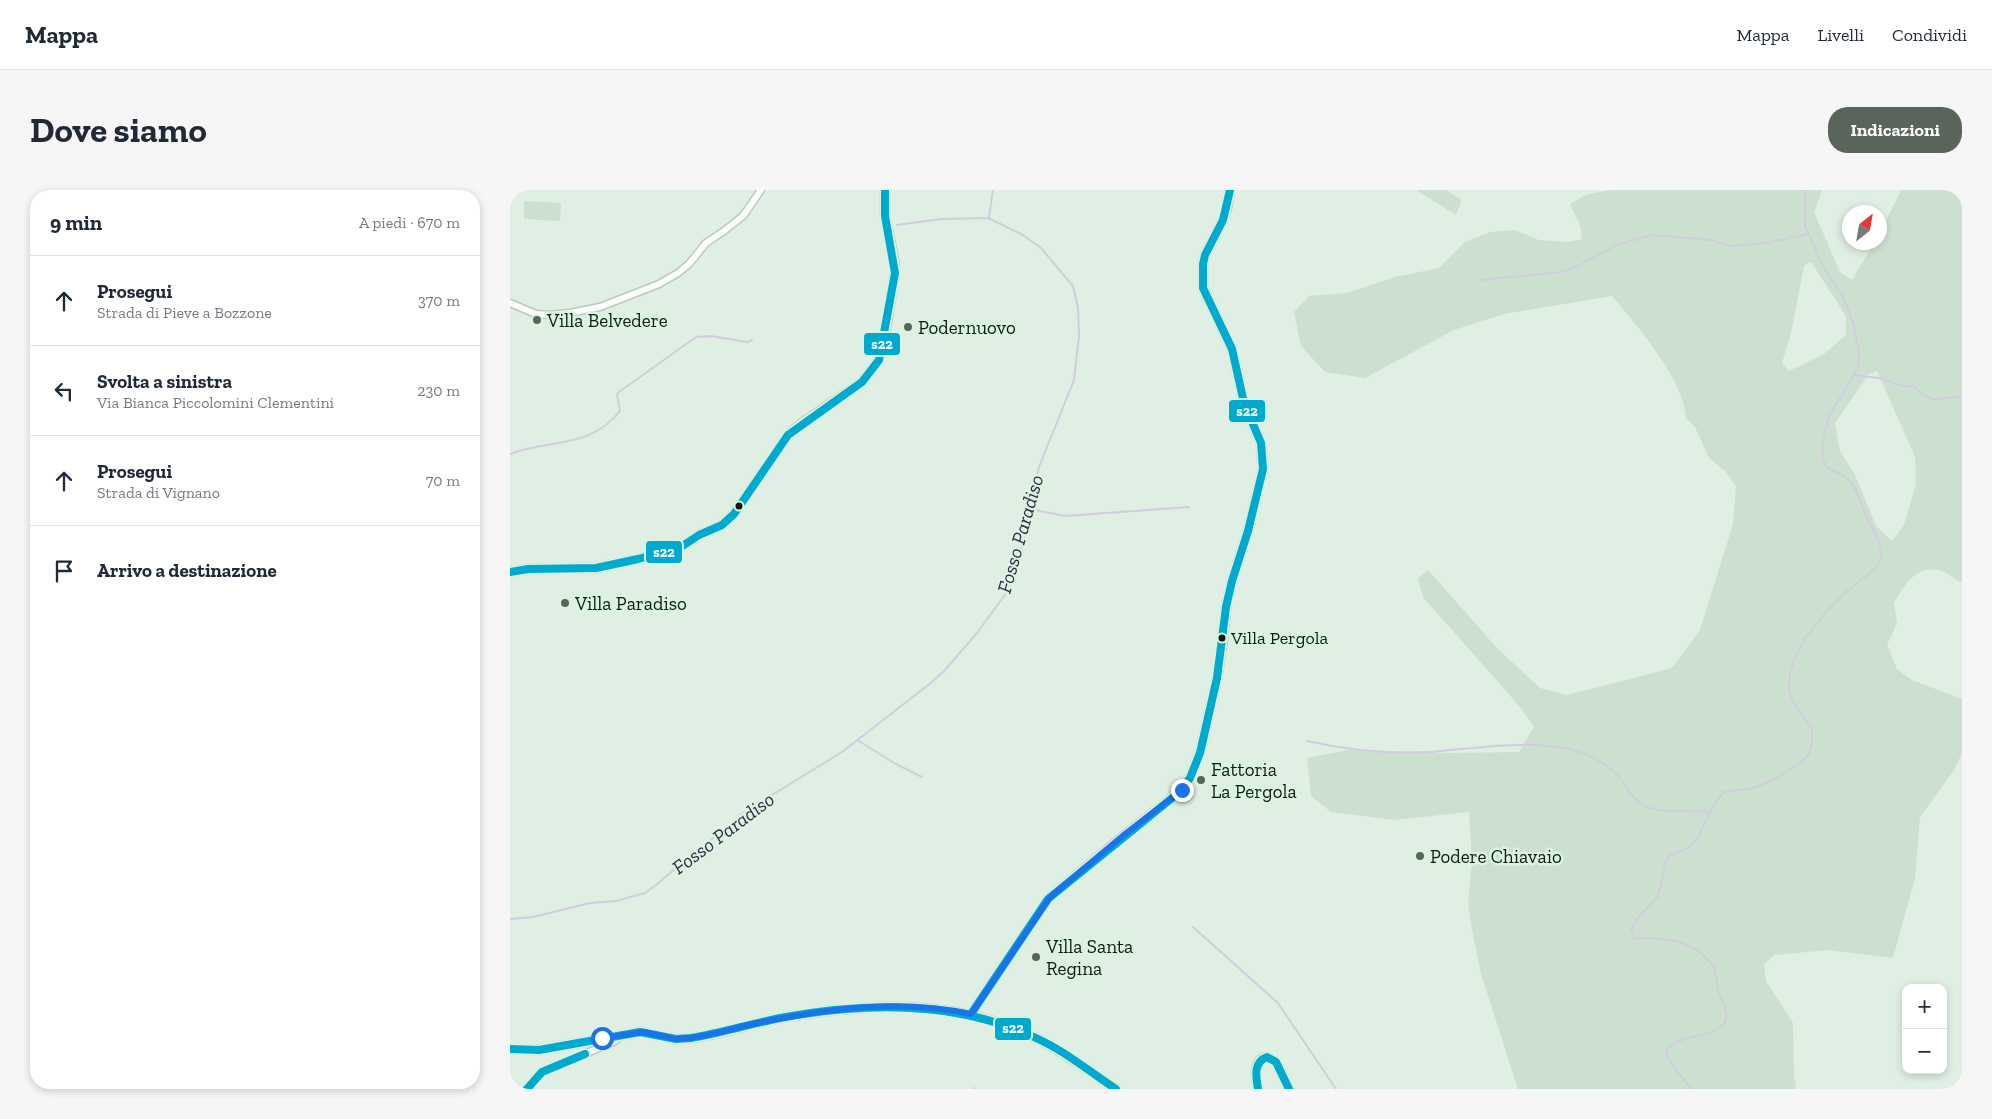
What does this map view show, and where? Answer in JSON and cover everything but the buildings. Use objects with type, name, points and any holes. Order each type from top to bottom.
[{"type":"street","points":[[510,303],[536,314],[570,313],[600,307],[659,284],[678,273],[689,264],[706,243],[743,216],[761,190]]},
{"type":"street","points":[[510,572],[528,569],[596,568],[638,559],[680,547],[722,525],[731,517],[744,502],[788,435],[858,384],[869,374],[878,360],[884,346],[895,273],[893,252],[885,221],[885,190]]},
{"type":"street","points":[[971,1014],[1048,899],[1125,834],[1182,790],[1195,767],[1210,716],[1224,640],[1226,607],[1248,531],[1263,469],[1262,443],[1244,403],[1232,349],[1203,288],[1205,255],[1228,208],[1230,190]]},
{"type":"street","points":[[510,1049],[539,1050],[646,1032],[672,1038],[691,1038],[780,1018],[849,1008],[902,1006],[971,1014],[1035,1037],[1063,1053],[1116,1089]]},
{"type":"street","points":[[527,1089],[534,1078],[542,1072],[615,1041],[620,1035]]},
{"type":"street","points":[[1258,1089],[1256,1069],[1260,1061],[1266,1057],[1272,1058],[1276,1062],[1289,1089]]},
{"type":"green space","points":[[1416,190],[1446,190],[1462,200],[1456,215]]},
{"type":"green space","points":[[1613,190],[1822,190],[1814,212],[1840,272],[1852,280],[1870,250],[1887,250],[1887,219],[1901,190],[1962,190],[1962,583],[1944,572],[1933,570],[1925,570],[1913,577],[1894,603],[1897,623],[1887,645],[1897,669],[1912,680],[1962,699],[1962,753],[1954,770],[1920,817],[1915,878],[1893,958],[1828,950],[1774,955],[1764,964],[1766,981],[1793,1023],[1796,1089],[1518,1089],[1481,974],[1472,929],[1468,903],[1472,862],[1469,812],[1394,820],[1331,812],[1311,796],[1307,758],[1348,750],[1448,753],[1519,752],[1534,727],[1520,707],[1423,597],[1418,578],[1428,570],[1497,648],[1540,688],[1567,695],[1672,668],[1700,630],[1733,524],[1736,486],[1726,472],[1709,458],[1695,427],[1686,418],[1677,386],[1668,370],[1646,338],[1612,296],[1504,314],[1454,330],[1365,378],[1325,372],[1301,346],[1294,312],[1309,296],[1347,293],[1395,277],[1439,268],[1465,242],[1490,232],[1515,230],[1539,240],[1568,242],[1582,239],[1580,225],[1570,204],[1588,194]],"holes":[[[1811,262],[1846,316],[1846,335],[1824,354],[1789,371],[1782,363],[1791,333],[1804,266]],[[1877,371],[1915,457],[1916,484],[1904,525],[1892,541],[1876,526],[1855,475],[1840,451],[1835,423],[1869,374]]]},
{"type":"green space","points":[[524,201],[561,203],[560,221],[524,219]]},
{"type":"waterway","points":[[989,217],[993,190]]},
{"type":"waterway","points":[[1691,1089],[1666,1053],[1677,1042],[1713,1032],[1725,1022],[1727,1015],[1719,993],[1714,967],[1699,951],[1691,946],[1673,940],[1635,938],[1631,930],[1637,919],[1657,897],[1666,861],[1671,855],[1690,847],[1699,836],[1710,812],[1723,792],[1751,789],[1775,779],[1802,762],[1809,754],[1812,744],[1812,729],[1792,700],[1789,688],[1794,660],[1806,637],[1825,613],[1846,592],[1876,568],[1881,559],[1878,539],[1853,484],[1842,475],[1828,468],[1822,459],[1824,435],[1829,416],[1854,375],[1858,365],[1859,354],[1854,326],[1843,296],[1825,270],[1805,226],[1805,190]]},
{"type":"waterway","name":"Fosso Paradiso","points":[[510,919],[533,917],[590,903],[616,901],[645,893],[703,845],[725,830],[741,814],[842,752],[932,682],[977,633],[1010,588],[1025,534],[1039,467],[1074,380],[1079,336],[1078,308],[1073,286],[1041,248],[1023,235],[988,218],[941,219],[897,225]]},
{"type":"waterway","points":[[1481,280],[1562,272],[1580,265],[1616,245],[1652,235],[1711,240],[1732,246],[1766,243],[1808,234]]},
{"type":"waterway","points":[[510,454],[525,449],[569,441],[596,432],[620,411],[617,394],[619,392],[696,337],[711,336],[747,342],[752,340]]},
{"type":"waterway","points":[[1854,375],[1879,378],[1902,386],[1913,386],[1925,396],[1935,399],[1962,396]]},
{"type":"waterway","points":[[1030,509],[1065,516],[1189,507]]},
{"type":"waterway","points":[[859,741],[894,763],[922,777]]},
{"type":"waterway","points":[[1307,741],[1337,747],[1382,752],[1428,752],[1513,745],[1564,748],[1596,759],[1616,774],[1638,802],[1647,807],[1664,810],[1709,812]]},
{"type":"waterway","points":[[1193,927],[1278,1003],[1336,1089]]},
{"type":"transit line","name":"s22","points":[[510,572],[528,569],[596,568],[638,559],[681,547],[699,535],[722,525],[734,514],[788,435],[862,382],[879,360],[895,273],[885,216],[885,190]]},
{"type":"transit line","name":"s22","points":[[971,1014],[1048,899],[1182,790],[1190,778],[1200,753],[1217,678],[1226,607],[1248,531],[1263,469],[1261,443],[1244,403],[1232,349],[1203,288],[1205,255],[1223,220],[1230,190]]},
{"type":"transit line","name":"s22","points":[[510,1049],[539,1050],[640,1032],[676,1039],[691,1038],[780,1018],[812,1013],[877,1007],[910,1008],[942,1011],[1006,1026],[1057,1049],[1116,1089]]},
{"type":"transit line","name":"s22","points":[[527,1089],[542,1072],[585,1054]]},
{"type":"transit line","name":"s22","points":[[1258,1089],[1257,1066],[1259,1062],[1267,1057],[1276,1062],[1289,1089]]},
{"type":"place","name":"Villa Belvedere","points":[[537,320]]},
{"type":"place","name":"Podernuovo","points":[[908,327]]},
{"type":"place","name":"Villa Paradiso","points":[[565,603]]},
{"type":"place","name":"Villa Pergola","points":[[1222,638]]},
{"type":"place","name":"Fattoria La Pergola","points":[[1201,780]]},
{"type":"place","name":"Podere Chiavaio","points":[[1420,856]]},
{"type":"place","name":"Villa Santa Regina","points":[[1036,957]]},
{"type":"route","points":[[602,1038],[644,1032],[676,1039],[691,1038],[780,1018],[849,1008],[902,1006],[971,1014],[1050,897],[1125,834],[1182,790]]}]
